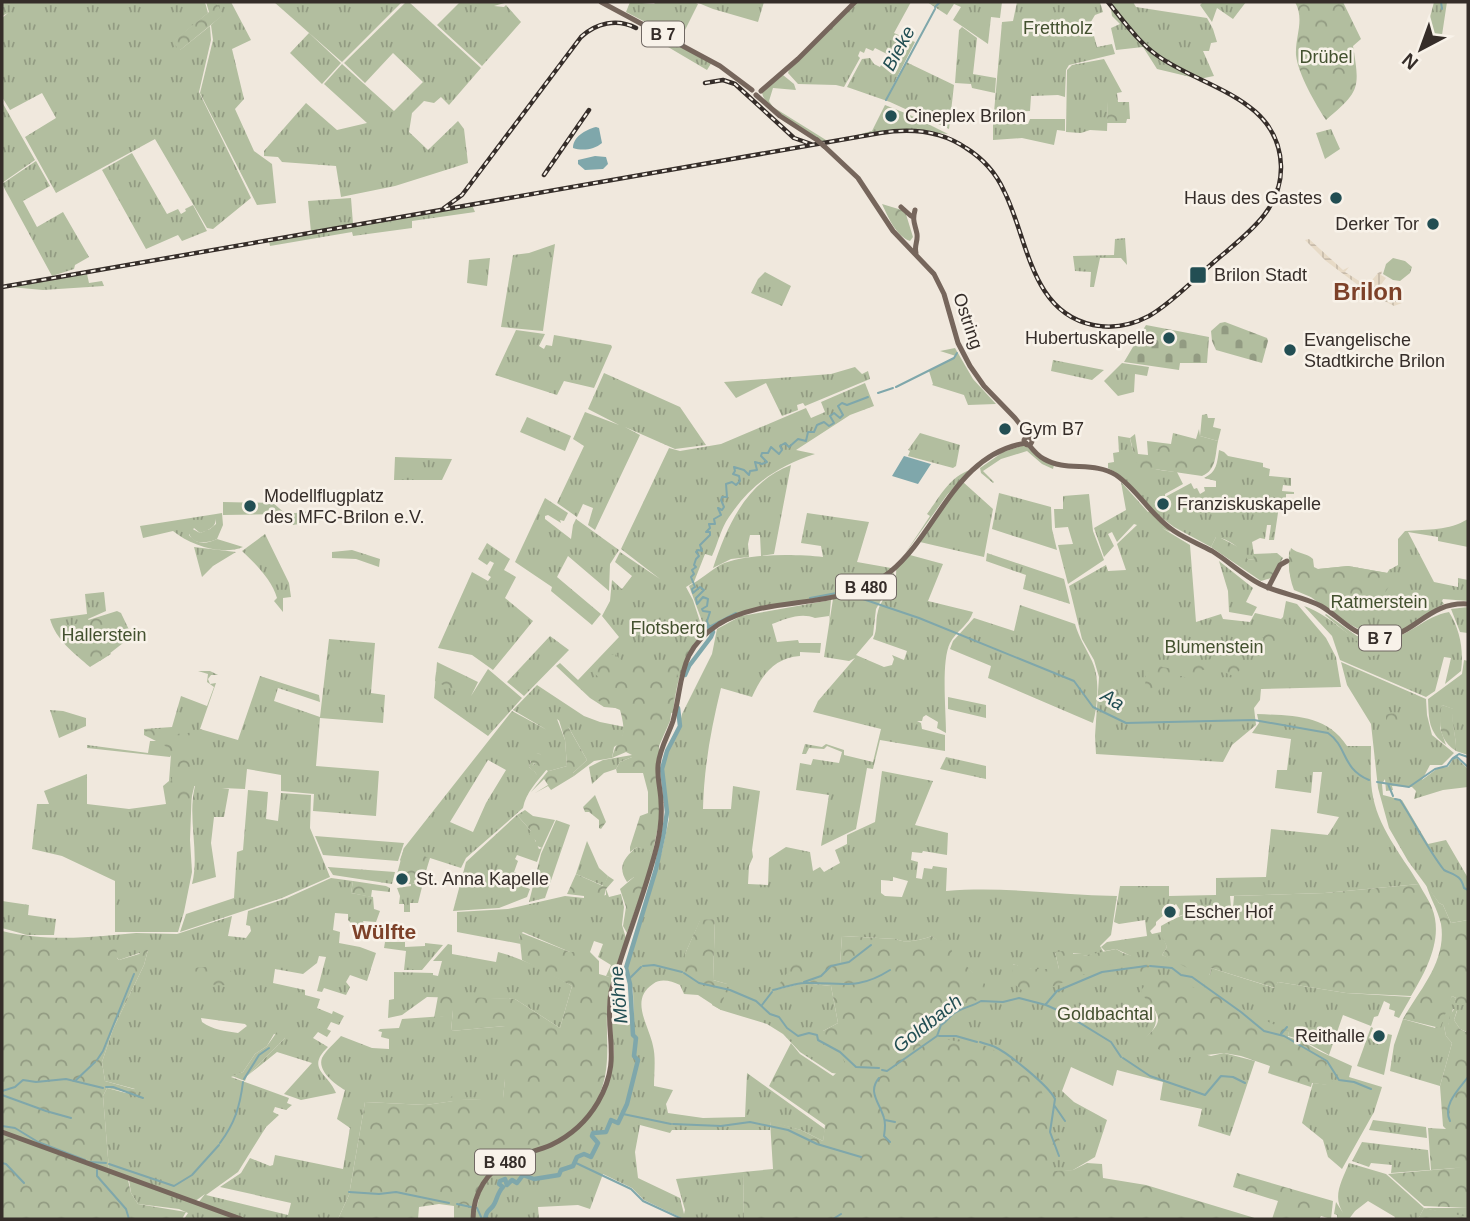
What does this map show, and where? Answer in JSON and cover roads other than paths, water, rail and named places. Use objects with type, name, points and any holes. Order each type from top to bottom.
[{"type":"main road","name":"B 7","points":[[601,2],[671,38],[758,91],[783,119],[817,140],[848,167],[897,236],[911,248],[917,237],[912,221],[913,212]]},
{"type":"main road","points":[[758,91],[798,59],[855,2]]},
{"type":"main road","points":[[901,207],[913,212],[915,241],[911,248]]},
{"type":"main road","points":[[897,236],[909,243],[913,242],[915,234]]},
{"type":"main road","name":"Ostring","points":[[911,248],[941,285],[955,335],[970,366],[984,387],[1020,423]]},
{"type":"main road","name":"B 7","points":[[1020,423],[1025,442]]},
{"type":"main road","name":"B 7","points":[[1020,423],[1025,442],[1043,459],[1093,467],[1112,473],[1126,483],[1152,513],[1171,529],[1210,550],[1268,588],[1306,600],[1328,611],[1358,633],[1381,638],[1402,633],[1433,611],[1448,605],[1468,604]]},
{"type":"main road","points":[[1023,430],[1022,439],[1025,442]]},
{"type":"main road","name":"B 480","points":[[473,1219],[477,1195],[489,1175],[509,1160],[550,1145],[576,1129],[596,1107],[606,1086],[612,1056],[609,1009],[611,992],[651,866],[661,822],[658,772],[660,753],[672,721],[683,668],[698,643],[712,630],[746,613],[835,597],[873,583],[906,557],[951,493],[975,469],[1025,442]]},
{"type":"main road","points":[[1268,588],[1280,565],[1287,561]]},
{"type":"main road","points":[[2,1132],[241,1219]]},
{"type":"water","points":[[599,128],[602,143],[588,149],[573,148],[580,134]]},
{"type":"water","points":[[595,156],[606,157],[608,164],[603,169],[585,170],[578,164],[578,160]]},
{"type":"water","points":[[904,456],[931,464],[918,484],[892,476]]},
{"type":"waterway","name":"Bieke","points":[[935,7],[940,2]]},
{"type":"waterway","name":"Möhne","points":[[1441,2],[1442,9]]},
{"type":"waterway","name":"Bieke","points":[[886,100],[935,9]]},
{"type":"waterway","points":[[965,334],[972,315]]},
{"type":"waterway","points":[[896,387],[954,358],[957,353]]},
{"type":"waterway","points":[[878,393],[893,388]]},
{"type":"waterway","points":[[736,613],[709,627],[707,621],[710,612],[702,609],[707,606],[708,599],[703,597],[697,604],[696,598],[704,590],[700,587],[693,593],[692,589],[695,587],[691,577],[699,556],[696,552],[702,551],[700,545],[710,535],[710,532],[706,532],[710,528],[709,524],[715,524],[714,519],[721,515],[718,508],[722,510],[724,507],[721,500],[722,497],[727,497],[726,484],[732,482],[736,485],[740,481],[739,476],[733,474],[734,467],[749,475],[750,471],[757,470],[755,462],[767,462],[761,456],[762,453],[768,453],[771,447],[779,454],[782,450],[780,446],[785,443],[789,447],[798,439],[806,441],[808,432],[814,432],[817,425],[824,422],[829,426],[834,423],[830,416],[834,413],[840,418],[843,415],[838,406],[842,403],[847,405],[868,397]]},
{"type":"waterway","name":"Aa","points":[[810,598],[842,592]]},
{"type":"waterway","name":"Aa","points":[[845,597],[854,596],[919,618],[1074,681],[1093,707],[1126,723],[1254,720],[1328,733],[1339,745],[1354,770],[1369,780]]},
{"type":"waterway","name":"Möhne","points":[[685,675],[711,637],[713,632],[709,627]]},
{"type":"waterway","name":"Möhne","points":[[485,1219],[503,1187],[499,1184],[500,1181],[505,1179],[507,1185],[512,1180],[517,1183],[523,1175],[534,1179],[559,1175],[561,1170],[573,1166],[577,1157],[584,1154],[591,1157],[598,1143],[592,1136],[593,1133],[606,1132],[611,1120],[618,1123],[627,1104],[638,1060],[634,1056],[636,1038],[633,1035],[630,984],[626,968],[656,869],[664,832],[667,812],[662,769],[667,751],[680,726],[678,708]]},
{"type":"waterway","points":[[1453,758],[1459,754],[1468,757]]},
{"type":"waterway","name":"Aa","points":[[1377,782],[1409,787],[1435,769],[1447,766],[1457,757],[1468,767]]},
{"type":"waterway","points":[[1388,784],[1393,796]]},
{"type":"waterway","points":[[1395,799],[1400,800],[1444,870],[1459,878],[1468,890]]},
{"type":"waterway","points":[[804,982],[821,976],[831,966],[849,962],[871,945]]},
{"type":"waterway","name":"Goldbach","points":[[643,966],[654,965],[682,972]]},
{"type":"waterway","name":"Goldbach","points":[[1046,1004],[1057,991],[1102,972],[1146,966]]},
{"type":"waterway","name":"Goldbach","points":[[1150,966],[1172,968],[1181,975],[1192,977],[1264,1031],[1284,1036],[1327,1061],[1339,1080],[1354,1082],[1371,1089]]},
{"type":"waterway","name":"Goldbach","points":[[630,978],[641,967]]},
{"type":"waterway","points":[[773,990],[801,983],[858,983],[890,970]]},
{"type":"waterway","name":"Goldbach","points":[[684,973],[699,983],[730,990],[756,1001],[770,1014],[779,1017],[787,1028],[798,1036],[809,1033],[817,1035],[818,1040],[840,1052],[856,1067],[879,1068]]},
{"type":"waterway","points":[[97,1060],[134,974]]},
{"type":"waterway","points":[[762,1005],[772,992]]},
{"type":"waterway","name":"Goldbach","points":[[882,1070],[887,1071],[937,1036],[941,1025],[955,1012],[981,1001],[1003,1002],[1019,998],[1066,1014]]},
{"type":"waterway","points":[[1067,1015],[1111,1042],[1121,1057]]},
{"type":"waterway","points":[[1281,1034],[1287,1027]]},
{"type":"waterway","points":[[939,1036],[956,1036],[977,1042]]},
{"type":"waterway","points":[[980,1042],[1009,1056],[1051,1093],[1055,1099],[1050,1132],[1059,1156]]},
{"type":"waterway","points":[[244,1079],[259,1055],[269,1048]]},
{"type":"waterway","points":[[1123,1058],[1150,1076],[1205,1095],[1221,1076],[1233,1077],[1245,1083]]},
{"type":"waterway","points":[[75,1081],[95,1062]]},
{"type":"waterway","points":[[1450,1121],[1450,1103],[1468,1077]]},
{"type":"waterway","points":[[879,1078],[874,1093],[885,1120],[884,1136],[890,1142]]},
{"type":"waterway","points":[[2,1091],[15,1087],[23,1080],[36,1082],[66,1079],[103,1088]]},
{"type":"waterway","points":[[220,1143],[236,1114],[243,1082]]},
{"type":"waterway","points":[[106,1087],[143,1098]]},
{"type":"waterway","points":[[2,1095],[71,1118]]},
{"type":"waterway","points":[[1054,1105],[1065,1121]]},
{"type":"waterway","points":[[623,1114],[671,1124]]},
{"type":"waterway","points":[[885,1120],[895,1122]]},
{"type":"waterway","points":[[673,1124],[721,1126],[750,1122],[788,1130],[817,1144],[861,1157]]},
{"type":"waterway","points":[[2,1126],[15,1128],[38,1142],[85,1160]]},
{"type":"waterway","points":[[109,1164],[174,1186],[192,1175],[219,1145]]},
{"type":"waterway","points":[[90,1162],[106,1163]]},
{"type":"waterway","points":[[2,1163],[24,1183]]},
{"type":"waterway","points":[[576,1163],[631,1189],[643,1201],[682,1219]]},
{"type":"waterway","points":[[97,1170],[97,1176],[126,1209],[129,1219]]},
{"type":"waterway","points":[[349,1192],[396,1192],[449,1203]]},
{"type":"waterway","points":[[457,1204],[471,1207]]},
{"type":"waterway","points":[[477,1208],[482,1219]]},
{"type":"waterway","points":[[833,1219],[841,1214]]},
{"type":"railway","points":[[2,287],[880,133],[914,131],[935,134],[956,142],[978,156],[993,172],[1012,210],[1034,271],[1043,289],[1056,305],[1072,317],[1093,325],[1107,327],[1129,324],[1149,316],[1166,304],[1260,221],[1275,196],[1280,182],[1281,166],[1277,143],[1267,125],[1253,110],[1158,56],[1137,38],[1108,2]]},
{"type":"railway","points":[[444,208],[462,195],[581,37],[600,25],[622,23],[636,28]]},
{"type":"railway","points":[[705,83],[723,80],[735,84],[794,138],[811,144]]},
{"type":"railway","points":[[544,175],[589,110]]},
{"type":"place","name":"Cineplex Brilon","points":[[891,116]]},
{"type":"place","name":"Haus des Gastes","points":[[1336,198]]},
{"type":"place","name":"Derker Tor","points":[[1433,224]]},
{"type":"place","name":"Brilon Stadt","points":[[1198,275]]},
{"type":"place","name":"Hubertuskapelle","points":[[1169,338]]},
{"type":"place","name":"Evangelische Stadtkirche Brilon","points":[[1290,350]]},
{"type":"place","name":"Gym B7","points":[[1005,429]]},
{"type":"place","name":"Franziskuskapelle","points":[[1163,504]]},
{"type":"place","name":"Modellflugplatz des MFC-Brilon e.V.","points":[[250,506]]},
{"type":"place","name":"St. Anna Kapelle","points":[[402,879]]},
{"type":"place","name":"Escher Hof","points":[[1170,912]]},
{"type":"place","name":"Reithalle","points":[[1379,1036]]},
{"type":"district","name":"Brilon","points":[[1368,292]]},
{"type":"district","name":"Wülfte","points":[[384,932]]},
{"type":"park label","name":"Frettholz","points":[[1058,28]]},
{"type":"park label","name":"Drübel","points":[[1326,57]]},
{"type":"park label","name":"Ratmerstein","points":[[1379,602]]},
{"type":"park label","name":"Flotsberg","points":[[668,628]]},
{"type":"park label","name":"Hallerstein","points":[[104,635]]},
{"type":"park label","name":"Blumenstein","points":[[1214,647]]},
{"type":"park label","name":"Goldbachtal","points":[[1105,1014]]}]
